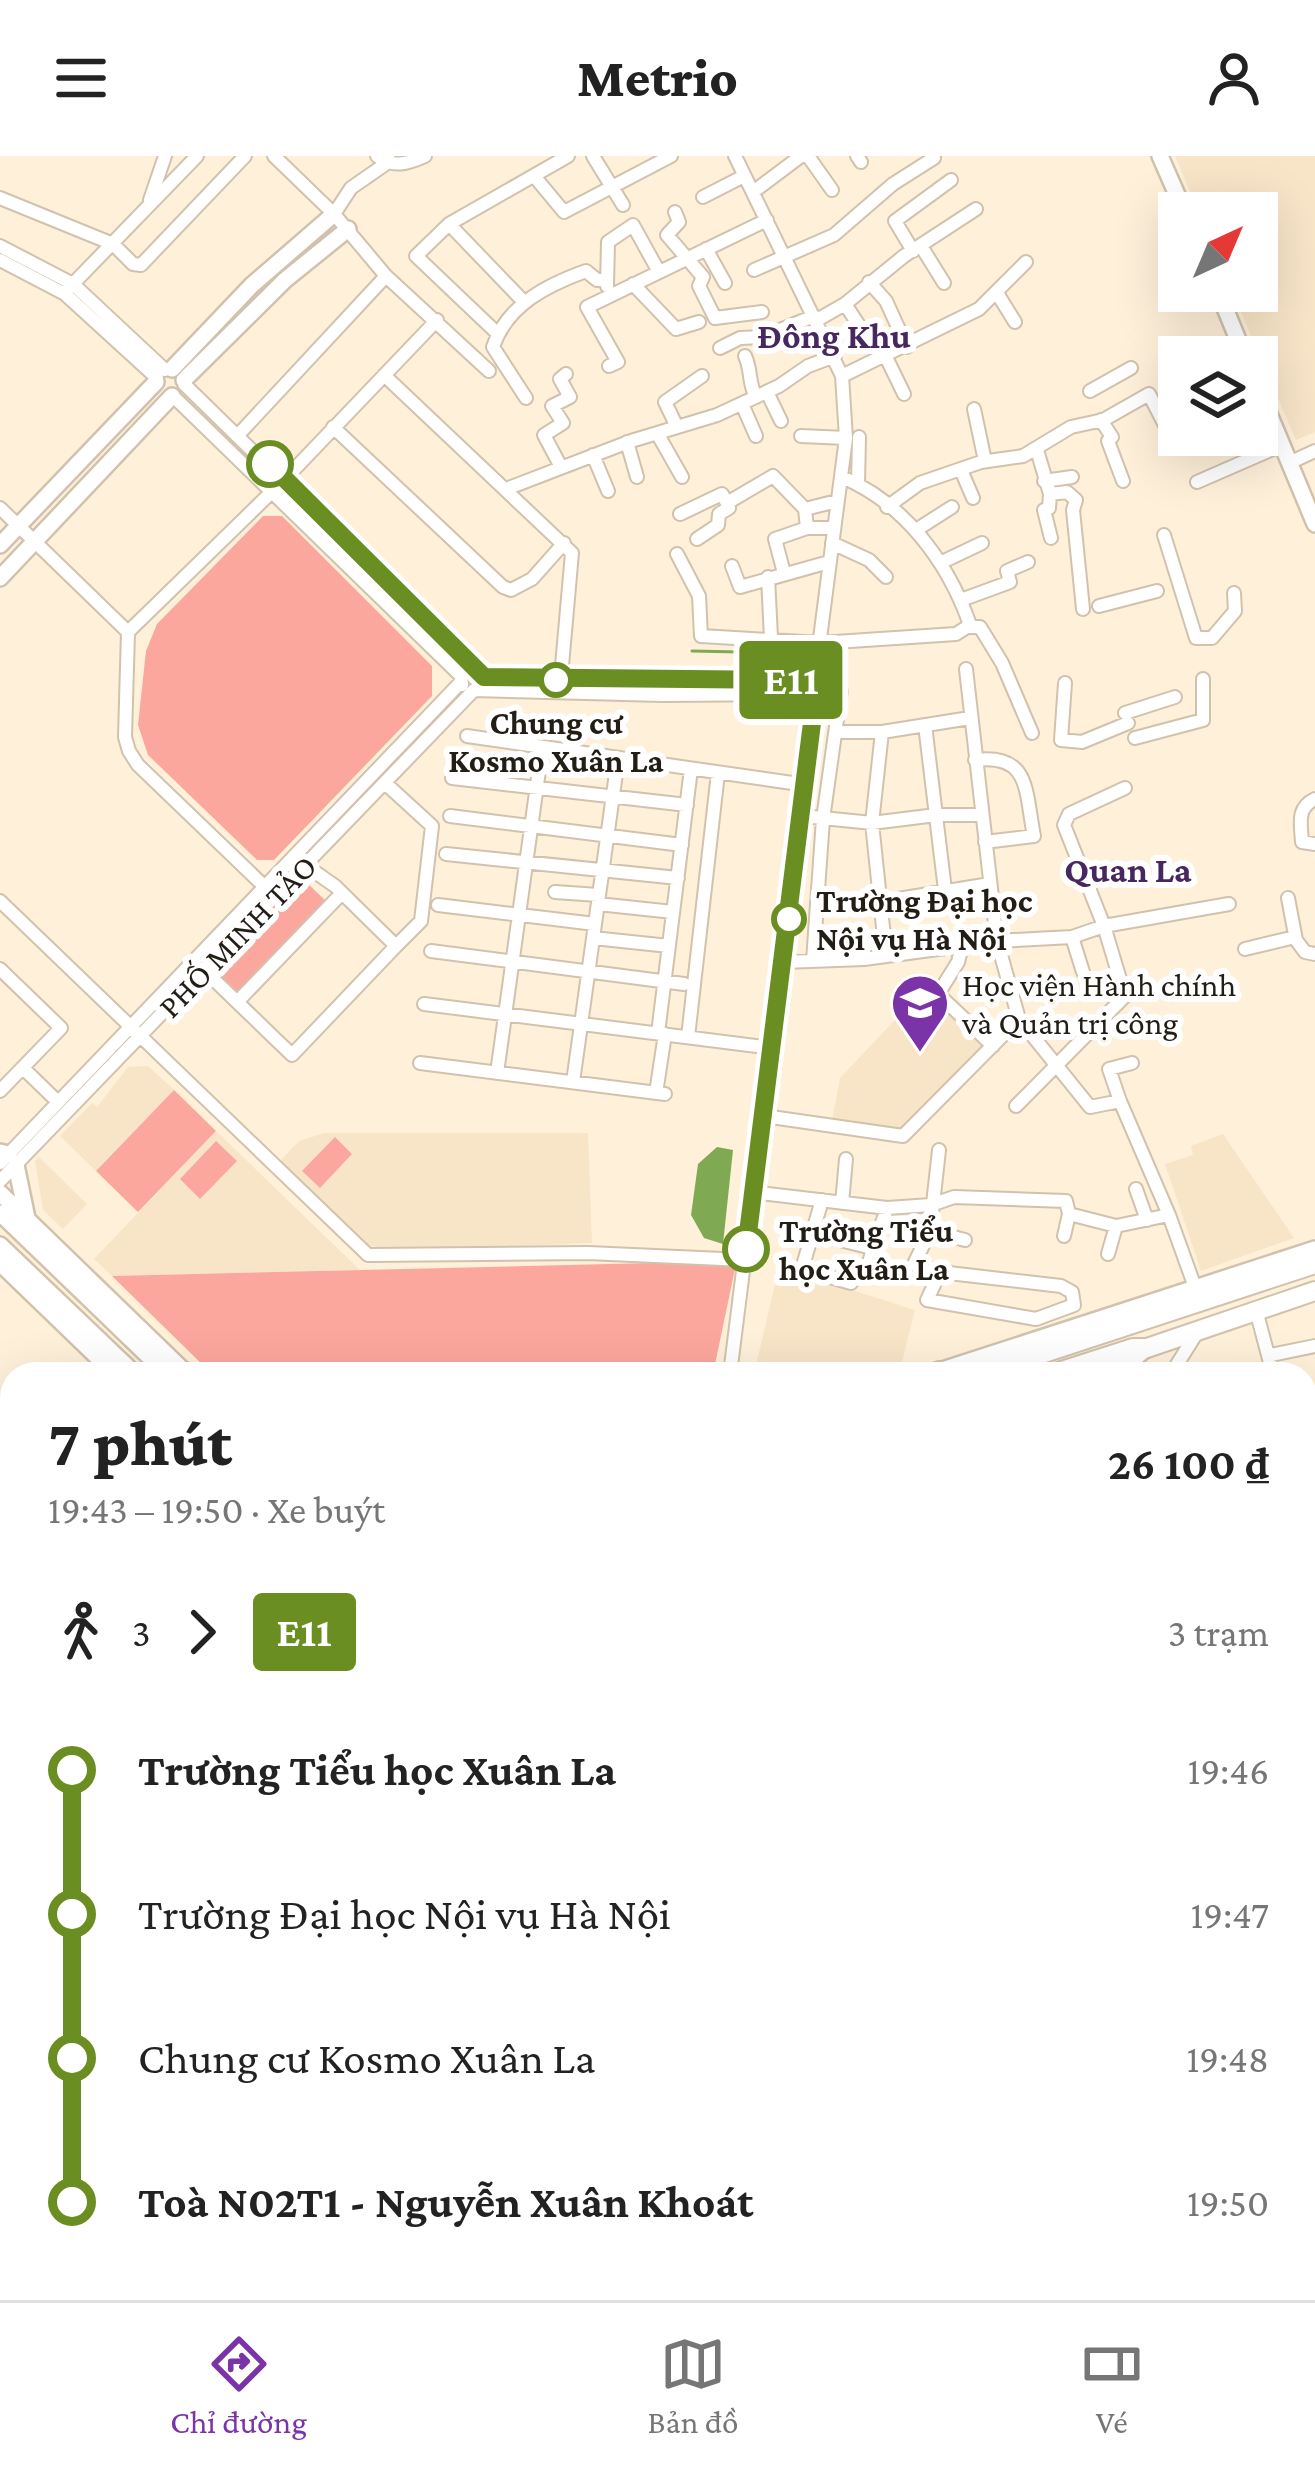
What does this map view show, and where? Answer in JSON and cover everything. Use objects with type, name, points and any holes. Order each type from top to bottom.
[{"type":"highway","points":[[1017,1362],[1315,1264]]},
{"type":"highway","points":[[1089,1362],[1147,1348],[1315,1291]]},
{"type":"main road","points":[[1160,156],[1176,192]]},
{"type":"main road","points":[[0,578],[252,285],[334,214]]},
{"type":"main road","points":[[0,544],[170,382],[348,229]]},
{"type":"main road","points":[[1278,436],[1315,524]]},
{"type":"main road","points":[[6,1158],[28,1221]]},
{"type":"main road","points":[[0,1193],[156,1362]]},
{"type":"main road","points":[[0,1213],[173,1362]]},
{"type":"main road","points":[[970,1362],[1315,1249]]},
{"type":"main road","points":[[2,1258],[103,1362]]},
{"type":"main road","points":[[2,1258],[121,1362]]},
{"type":"main road","points":[[1125,1362],[1147,1348]]},
{"type":"street","points":[[147,207],[165,156]]},
{"type":"street","points":[[69,289],[197,156]]},
{"type":"street","points":[[0,198],[113,244],[133,264],[141,265],[245,156]]},
{"type":"street","points":[[274,156],[334,214],[386,276],[488,371]]},
{"type":"street","points":[[404,165],[425,156]]},
{"type":"street","points":[[526,398],[495,340],[416,256],[449,224],[568,156]]},
{"type":"street","points":[[593,156],[622,205]]},
{"type":"street","points":[[534,176],[564,212],[655,160],[671,156]]},
{"type":"street","points":[[735,156],[835,356],[857,483]]},
{"type":"street","points":[[753,192],[804,156],[832,190]]},
{"type":"street","points":[[334,214],[351,188],[384,158],[417,176]]},
{"type":"street","points":[[754,270],[834,235],[893,184],[934,158]]},
{"type":"street","points":[[704,197],[744,176]]},
{"type":"street","points":[[944,283],[895,221],[951,180]]},
{"type":"street","points":[[720,348],[740,338],[763,337],[845,304],[869,282],[976,209]]},
{"type":"street","points":[[675,212],[680,222],[667,235],[703,277],[699,286],[716,318],[761,312]]},
{"type":"street","points":[[609,366],[618,362],[586,307],[766,220]]},
{"type":"street","points":[[449,224],[524,302]]},
{"type":"street","points":[[610,298],[605,280],[608,242],[633,225],[658,272]]},
{"type":"street","points":[[0,246],[69,289],[472,680],[560,686],[798,687]]},
{"type":"street","points":[[706,249],[725,283]]},
{"type":"street","points":[[0,261],[69,289]]},
{"type":"street","points":[[842,376],[979,309],[1026,262]]},
{"type":"street","points":[[476,358],[524,302],[586,271],[605,280]]},
{"type":"street","points":[[238,434],[386,276]]},
{"type":"street","points":[[869,282],[886,301],[907,347]]},
{"type":"street","points":[[633,284],[676,329],[699,322]]},
{"type":"street","points":[[997,293],[1015,322]]},
{"type":"street","points":[[845,304],[862,330],[862,344]]},
{"type":"street","points":[[266,888],[129,751],[125,737],[128,632],[285,479],[437,320]]},
{"type":"street","points":[[917,322],[925,338]]},
{"type":"street","points":[[745,356],[751,369],[749,385],[762,394],[781,421]]},
{"type":"street","points":[[506,489],[742,404],[835,356]]},
{"type":"street","points":[[886,357],[904,394]]},
{"type":"street","points":[[1090,392],[1131,368]]},
{"type":"street","points":[[561,466],[544,435],[562,423],[552,406],[570,397],[560,379],[566,374]]},
{"type":"street","points":[[384,375],[572,553],[560,686]]},
{"type":"street","points":[[677,428],[665,402],[702,376]]},
{"type":"street","points":[[170,382],[238,434],[285,479],[472,680]]},
{"type":"street","points":[[887,507],[920,483],[1037,450],[1071,427],[1103,420],[1149,394],[1158,412]]},
{"type":"street","points":[[742,404],[756,436]]},
{"type":"street","points":[[974,409],[985,461]]},
{"type":"street","points":[[1103,420],[1124,481]]},
{"type":"street","points":[[333,427],[503,587],[511,590],[532,578],[564,543]]},
{"type":"street","points":[[658,433],[682,477]]},
{"type":"street","points":[[801,436],[852,438]]},
{"type":"street","points":[[732,1362],[803,816],[832,536],[852,438]]},
{"type":"street","points":[[627,442],[637,477]]},
{"type":"street","points":[[1197,482],[1282,446]]},
{"type":"street","points":[[1037,450],[1047,488],[1048,508],[1044,510],[1051,538]]},
{"type":"street","points":[[1288,463],[1315,451]]},
{"type":"street","points":[[593,455],[608,491]]},
{"type":"street","points":[[961,470],[973,497]]},
{"type":"street","points":[[727,503],[773,476],[805,509],[807,528]]},
{"type":"street","points":[[842,477],[857,483],[916,530],[961,600],[967,627]]},
{"type":"street","points":[[1047,488],[1072,477]]},
{"type":"street","points":[[1047,488],[1067,492],[1076,500],[1073,510],[1083,608]]},
{"type":"street","points":[[680,514],[722,494],[729,508],[719,514],[718,525],[697,539]]},
{"type":"street","points":[[805,509],[837,502]]},
{"type":"street","points":[[916,530],[952,507]]},
{"type":"street","points":[[0,508],[128,632]]},
{"type":"street","points":[[784,573],[776,539],[807,528],[832,536],[886,577]]},
{"type":"street","points":[[1164,535],[1196,638],[1212,638],[1223,626],[1235,610],[1234,593]]},
{"type":"street","points":[[940,563],[982,543]]},
{"type":"street","points":[[676,554],[699,596],[701,636],[820,643],[956,634],[967,627],[980,627],[1002,663],[1032,733]]},
{"type":"street","points":[[732,566],[740,587],[829,562]]},
{"type":"street","points":[[961,600],[1010,582],[1007,571],[1028,562]]},
{"type":"street","points":[[768,577],[771,638]]},
{"type":"street","points":[[1099,606],[1156,591]]},
{"type":"street","points":[[965,669],[998,941],[1019,1019],[1090,1107],[1120,1101]]},
{"type":"street","points":[[798,687],[808,675],[817,688],[841,691],[823,819],[813,962]]},
{"type":"street","points":[[1135,738],[1203,720],[1203,679]]},
{"type":"street","name":"PHỐ MINH TẢO","points":[[0,1181],[6,1158],[58,1102],[205,971],[385,783],[472,680]]},
{"type":"street","name":"PHỐ MINH TẢO","points":[[6,1158],[135,1032],[266,888],[472,680]]},
{"type":"street","points":[[1065,683],[1061,740],[1082,742],[1175,697]]},
{"type":"street","points":[[798,687],[804,700],[817,688]]},
{"type":"street","points":[[836,732],[882,732],[970,718]]},
{"type":"street","points":[[925,725],[945,890]]},
{"type":"street","points":[[882,732],[872,824],[886,956]]},
{"type":"street","points":[[467,736],[806,785]]},
{"type":"street","points":[[497,1073],[542,748]]},
{"type":"street","points":[[574,1082],[618,758]]},
{"type":"street","points":[[975,760],[1012,762],[1021,777],[1034,836],[985,842]]},
{"type":"street","points":[[420,1063],[660,1093],[664,982],[691,769]]},
{"type":"street","points":[[688,1037],[718,773]]},
{"type":"street","points":[[452,778],[687,805]]},
{"type":"street","points":[[205,971],[292,1054],[421,921],[432,826],[385,783]]},
{"type":"street","points":[[1016,1106],[1125,996],[1104,926],[1064,825],[1070,814],[1125,788]]},
{"type":"street","points":[[1315,800],[1300,815],[1302,842],[1315,844]]},
{"type":"street","points":[[803,816],[872,824],[936,815],[981,815]]},
{"type":"street","points":[[450,816],[682,845]]},
{"type":"street","points":[[446,854],[678,878]]},
{"type":"street","points":[[305,865],[342,892],[396,946]]},
{"type":"street","points":[[880,902],[990,884]]},
{"type":"street","points":[[237,1002],[342,892]]},
{"type":"street","points":[[555,892],[674,913]]},
{"type":"street","points":[[1288,898],[1295,937],[1305,952],[1315,954]]},
{"type":"street","points":[[0,901],[355,1246],[376,1257],[588,1253],[745,1261]]},
{"type":"street","points":[[438,904],[520,913],[669,946]]},
{"type":"street","points":[[783,962],[1072,937],[1104,926],[1229,904]]},
{"type":"street","points":[[1072,937],[1083,972]]},
{"type":"street","points":[[1245,949],[1295,937]]},
{"type":"street","points":[[962,946],[938,994],[992,1046]]},
{"type":"street","points":[[430,951],[684,984]]},
{"type":"street","points":[[0,969],[61,1028],[0,1091]]},
{"type":"street","points":[[424,1004],[772,1048]]},
{"type":"street","points":[[764,1116],[903,1136],[1019,1019]]},
{"type":"street","points":[[1132,1063],[1109,1069],[1196,1290]]},
{"type":"street","points":[[23,1068],[58,1102]]},
{"type":"street","points":[[939,1150],[930,1231],[914,1264],[940,1272],[1061,1286],[1072,1292],[1074,1305],[1036,1319],[927,1300],[940,1272]]},
{"type":"street","points":[[842,1203],[846,1159]]},
{"type":"street","points":[[1136,1189],[1148,1220]]},
{"type":"street","points":[[752,1192],[887,1208],[954,1198],[1066,1201],[1069,1214],[1064,1236]]},
{"type":"street","points":[[821,1200],[802,1269],[851,1283]]},
{"type":"street","points":[[868,1264],[887,1208]]},
{"type":"street","points":[[1069,1214],[1115,1226],[1169,1215]]},
{"type":"street","points":[[1108,1254],[1115,1226]]},
{"type":"street","points":[[930,1231],[965,1240]]},
{"type":"street","points":[[812,1233],[872,1248]]},
{"type":"street","points":[[1256,1310],[1272,1362]]},
{"type":"street","points":[[1179,1362],[1199,1330]]},
{"type":"street","points":[[1271,1355],[1315,1346]]},
{"type":"shaded area","points":[[1175,156],[1315,156],[1315,432],[1296,440],[1278,398],[1278,336],[1251,336],[1241,312],[1278,312],[1278,192],[1190,192]]},
{"type":"shaded area","points":[[263,516],[282,516],[432,666],[432,696],[274,860],[257,860],[148,755],[138,725],[146,651],[157,624]]},
{"type":"shaded area","points":[[306,882],[327,902],[235,1000],[213,978]]},
{"type":"shaded area","name":"Học viện Hành chính và Quản trị công","points":[[926,987],[987,1046],[903,1132],[832,1121],[840,1078]]},
{"type":"shaded area","points":[[148,1066],[174,1090],[96,1171],[60,1136],[92,1103],[97,1107],[128,1067]]},
{"type":"shaded area","points":[[174,1090],[216,1131],[138,1212],[96,1171]]},
{"type":"shaded area","points":[[216,1131],[360,1270],[112,1276],[94,1259]]},
{"type":"shaded area","points":[[324,1133],[588,1133],[592,1243],[396,1251],[363,1244],[278,1163],[299,1141]]},
{"type":"shaded area","points":[[1223,1134],[1294,1238],[1201,1271],[1165,1164],[1193,1155],[1191,1146]]},
{"type":"shaded area","points":[[335,1137],[352,1154],[320,1188],[302,1171]]},
{"type":"shaded area","points":[[216,1141],[237,1161],[200,1199],[180,1179]]},
{"type":"shaded area","points":[[717,1147],[733,1150],[723,1244],[704,1238],[691,1215],[698,1164]]},
{"type":"shaded area","points":[[39,1157],[87,1204],[63,1229],[43,1210],[35,1161]]},
{"type":"shaded area","points":[[736,1264],[716,1362],[200,1362],[112,1276]]},
{"type":"shaded area","name":"Trường Tiểu học Xuân La","points":[[779,1267],[915,1310],[902,1362],[757,1362]]},
{"type":"waterway","points":[[692,651],[793,653]]},
{"type":"bus line","name":"E11","points":[[270,464],[484,677],[799,680],[808,675],[819,679],[746,1249]]},
{"type":"place","name":"Chung cư Kosmo Xuân La","points":[[556,680]]},
{"type":"place","name":"Trường Đại học Nội vụ Hà Nội","points":[[789,919]]},
{"type":"place","name":"Học viện Hành chính và Quản trị công","points":[[920,1054]]},
{"type":"place","name":"Trường Tiểu học Xuân La","points":[[746,1249]]},
{"type":"district","name":"Đông Khu","points":[[834,336]]},
{"type":"district","name":"Quan La","points":[[1128,870]]}]
